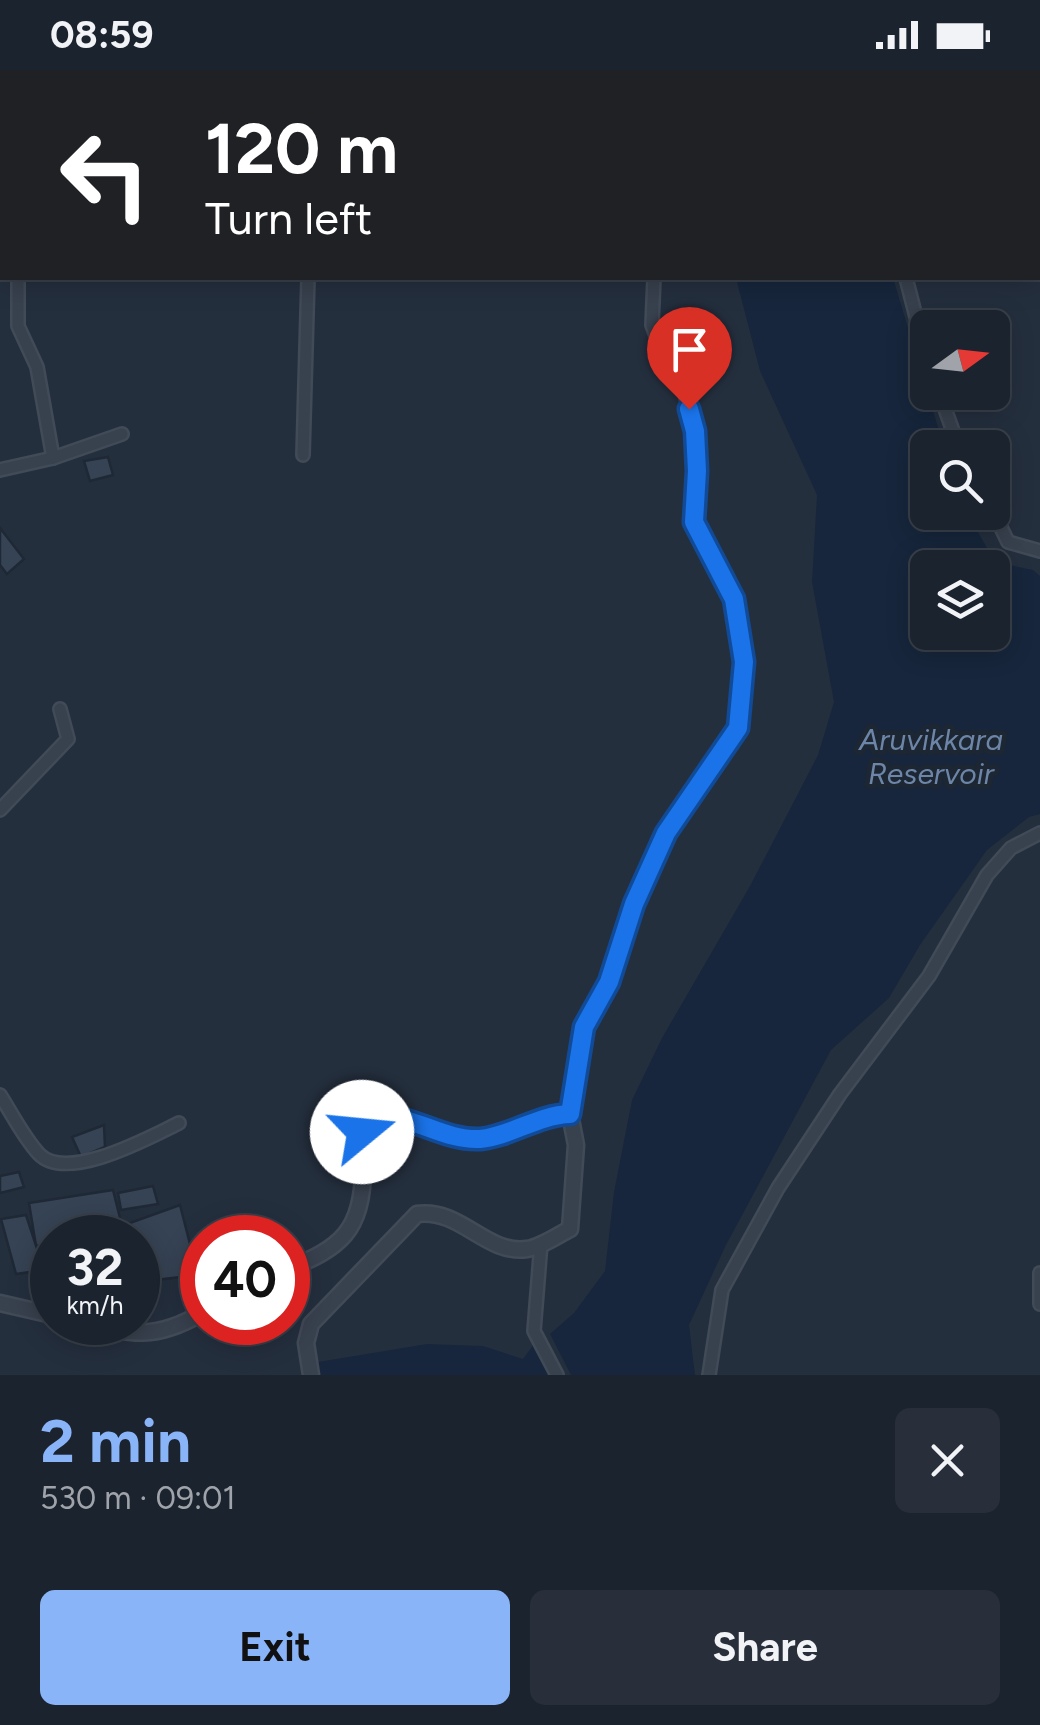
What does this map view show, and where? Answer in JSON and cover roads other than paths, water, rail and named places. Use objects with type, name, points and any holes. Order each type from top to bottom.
[{"type":"street","points":[[18,280],[18,326],[37,367],[52,458]]},
{"type":"street","points":[[303,455],[308,280]]},
{"type":"street","points":[[312,1375],[306,1343],[311,1324],[418,1214],[438,1211],[502,1246],[528,1249],[570,1228],[576,1145],[570,1114],[584,1027],[609,982],[634,904],[666,833],[738,728],[744,662],[734,599],[694,522],[695,431],[683,387],[664,357],[652,325],[654,280]]},
{"type":"street","points":[[907,280],[914,310]]},
{"type":"street","points":[[0,470],[52,458],[122,434]]},
{"type":"street","points":[[1002,530],[1008,542],[1040,551]]},
{"type":"street","points":[[0,810],[68,739],[60,709]]},
{"type":"street","points":[[710,1375],[722,1290],[778,1188],[840,1094],[929,976],[987,875],[1011,848],[1040,833]]},
{"type":"street","points":[[0,1095],[41,1157],[57,1163],[109,1156],[179,1123]]},
{"type":"street","points":[[310,1260],[331,1252],[353,1223],[363,1185],[362,1132],[374,1116],[392,1115],[444,1134],[481,1139],[551,1114],[570,1114]]},
{"type":"street","points":[[541,1243],[534,1331],[557,1375]]},
{"type":"street","points":[[1040,1273],[1040,1304]]},
{"type":"street","points":[[0,1302],[30,1310]]},
{"type":"water","name":"Aruvikkara Reservoir","points":[[737,280],[894,280],[910,334],[910,410],[933,410],[939,430],[910,430],[910,530],[977,530],[988,550],[910,550],[910,650],[1010,650],[1010,565],[1033,570],[1040,576],[1040,814],[1029,817],[987,850],[920,945],[889,998],[831,1050],[726,1245],[689,1325],[695,1375],[571,1375],[550,1334],[574,1313],[605,1271],[614,1192],[632,1100],[662,1038],[750,886],[818,755],[834,702],[812,582],[817,495],[760,371]]},
{"type":"water","points":[[427,1344],[483,1346],[523,1359],[534,1344],[549,1375],[320,1375],[318,1362]]}]
